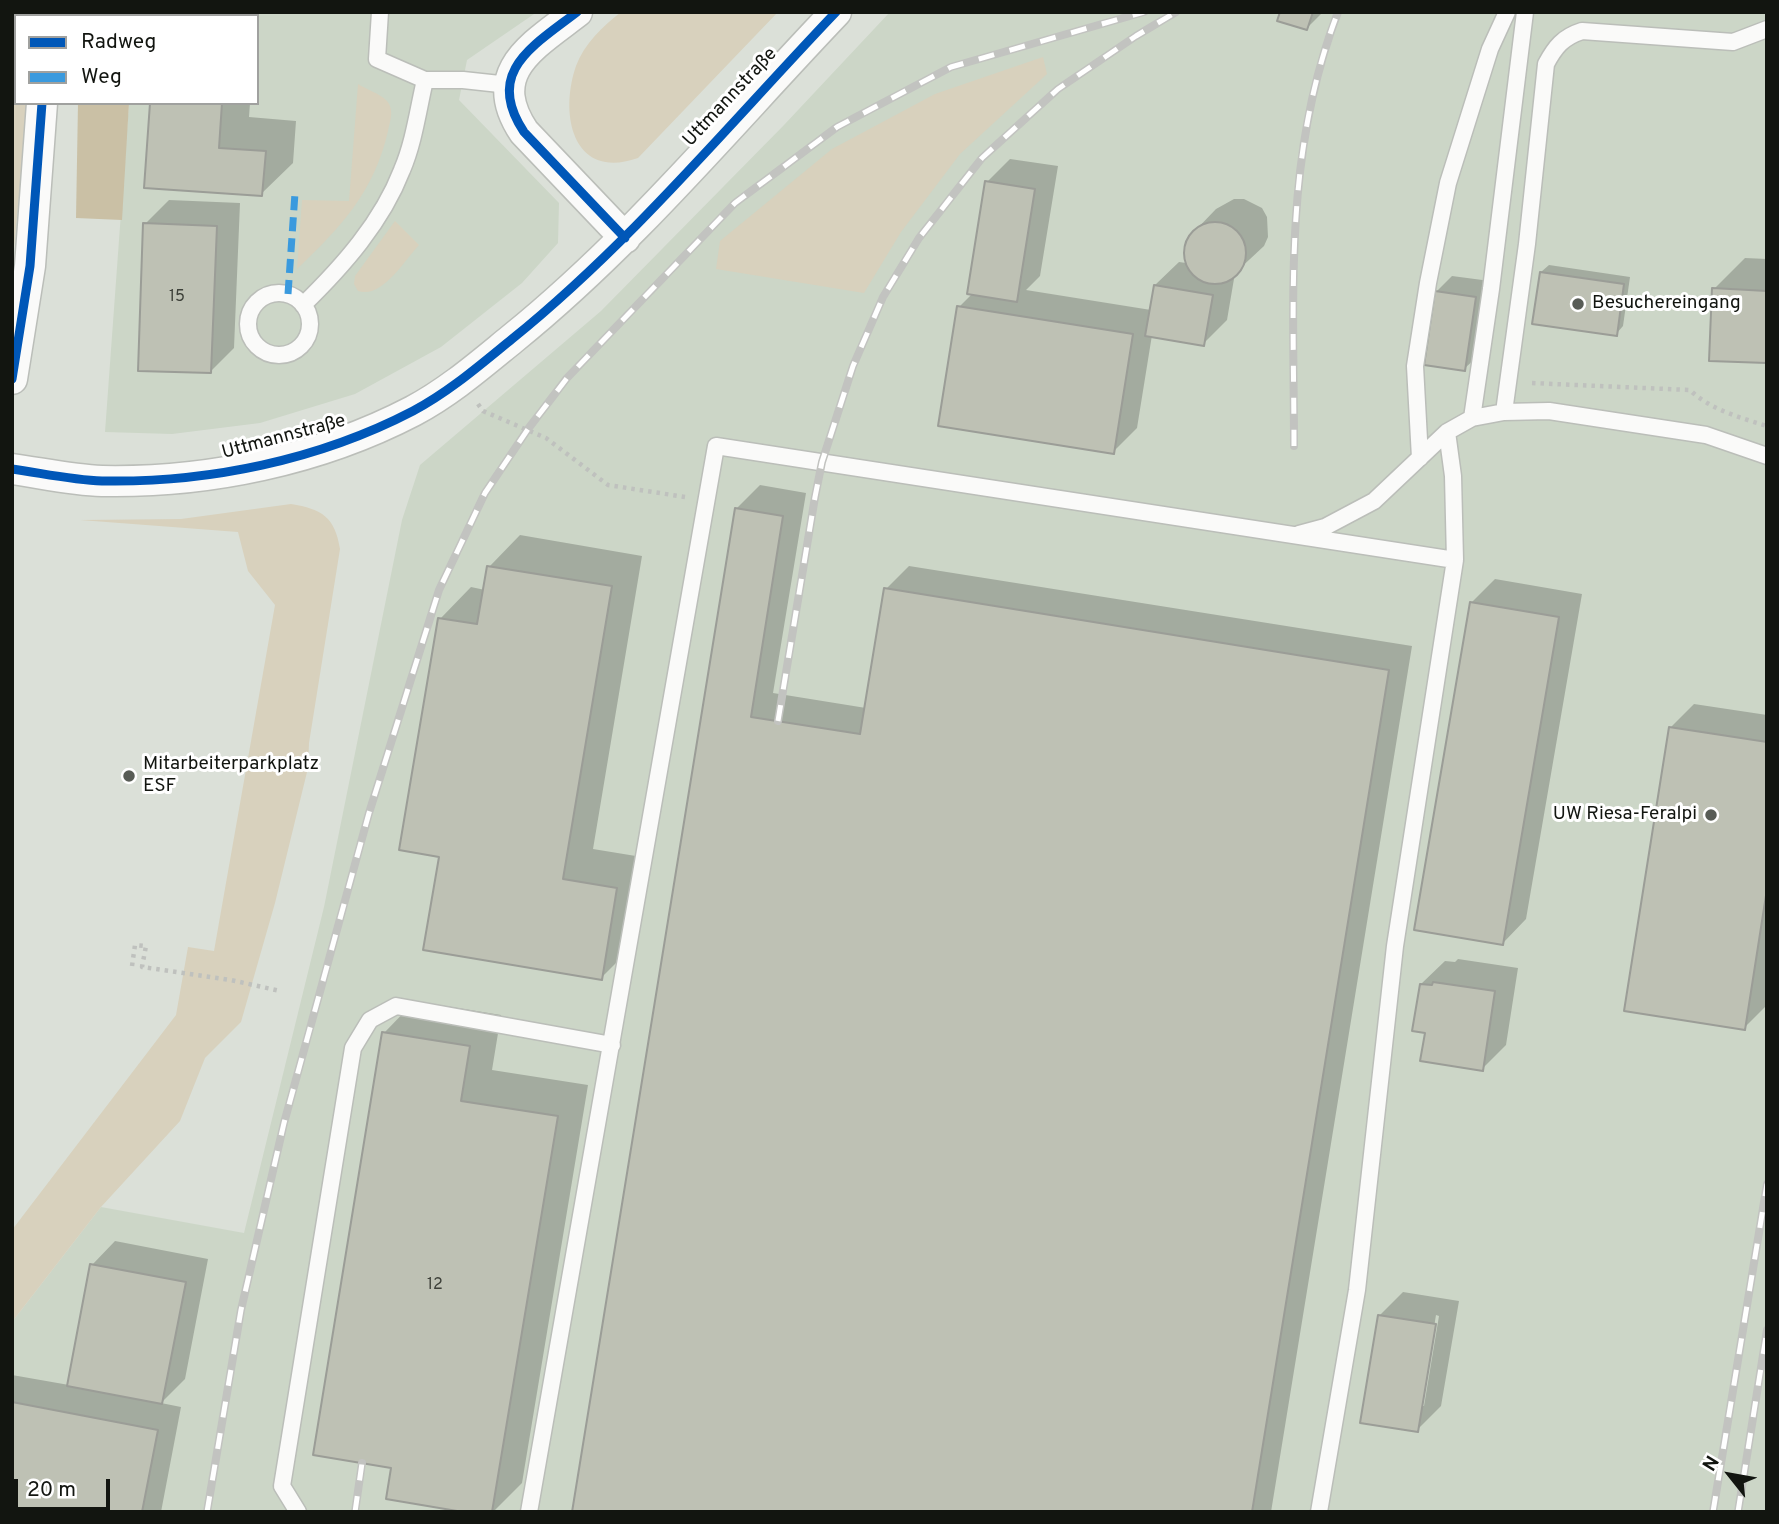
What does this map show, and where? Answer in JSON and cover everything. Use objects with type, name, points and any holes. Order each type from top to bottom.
[{"type":"street","points":[[577,12],[533,45],[520,60],[509,85],[508,99],[513,116],[524,132],[625,239]]},
{"type":"street","name":"Uttmannstraße","points":[[12,469],[100,481],[200,477],[296,457],[365,434],[416,410],[461,380],[560,300],[625,239],[836,12]]},
{"type":"street","points":[[12,379],[30,266],[42,105]]},
{"type":"lane","points":[[380,12],[377,59],[425,80],[463,80],[509,85]]},
{"type":"lane","points":[[1420,458],[1415,366],[1428,283],[1448,183],[1490,49],[1507,12]]},
{"type":"lane","points":[[1472,418],[1491,289],[1525,12]]},
{"type":"lane","points":[[1504,412],[1527,244],[1546,64],[1554,48],[1567,36],[1582,31],[1733,42],[1767,29]]},
{"type":"lane","points":[[303,305],[362,241],[395,187],[412,139],[425,80]]},
{"type":"lane","points":[[1293,536],[1325,527],[1374,501],[1447,432],[1472,418],[1504,412],[1549,411],[1706,435],[1767,456]]},
{"type":"lane","points":[[1319,1512],[1357,1290],[1395,946],[1455,560],[1453,477],[1447,432]]},
{"type":"lane","points":[[529,1512],[716,446],[1455,560]]},
{"type":"lane","points":[[298,1512],[282,1486],[353,1048],[370,1020],[396,1006],[612,1045]]},
{"type":"path","points":[[1531,383],[1690,390],[1698,398],[1714,406],[1767,426]]},
{"type":"path","points":[[483,411],[546,438],[608,485],[706,501]]},
{"type":"path","points":[[132,966],[135,945],[146,946],[142,967],[281,991]]},
{"type":"shaded area","points":[[12,12],[34,12],[14,14],[14,105],[28,105],[14,248]]},
{"type":"shaded area","points":[[537,12],[467,60],[459,100],[559,203],[558,243],[522,283],[441,347],[355,394],[260,423],[172,434],[105,432],[129,105],[259,105],[259,14],[129,14]]},
{"type":"shaded area","points":[[621,12],[778,12],[638,158],[616,163],[599,160],[585,152],[576,139],[569,104],[579,58],[595,36]]},
{"type":"shaded area","points":[[890,12],[1767,12],[1767,1512],[12,1512],[12,1322],[101,1207],[244,1233],[324,907],[402,520],[420,465],[601,311],[784,125]]},
{"type":"shaded area","points":[[1043,57],[1047,74],[960,154],[901,232],[864,293],[716,269],[720,241],[832,149],[935,94]]},
{"type":"shaded area","points":[[358,84],[389,104],[391,119],[382,153],[354,207],[297,269],[302,200],[349,201]]},
{"type":"shaded area","points":[[78,105],[129,105],[122,220],[76,218]]},
{"type":"shaded area","points":[[395,221],[419,245],[384,284],[367,292],[358,291],[354,284],[355,276]]},
{"type":"shaded area","points":[[291,504],[325,516],[335,529],[340,549],[309,743],[308,768],[275,903],[241,1022],[205,1058],[180,1121],[101,1207],[12,1322],[12,1230],[176,1015],[188,947],[214,951],[275,605],[248,571],[238,532],[80,520],[181,519]]},
{"type":"building","points":[[156,12],[228,12],[228,14]]},
{"type":"building","points":[[1280,12],[1313,12],[1307,30],[1277,21]]},
{"type":"building","points":[[150,105],[222,105],[219,148],[266,151],[262,196],[144,188]]},
{"type":"building","points":[[985,181],[1035,189],[1017,302],[967,294]]},
{"type":"building","points":[[1209,222],[1221,222],[1237,231],[1244,241],[1244,265],[1237,275],[1221,284],[1209,284],[1198,279],[1189,270],[1184,259],[1184,247],[1189,236],[1198,227]]},
{"type":"building","points":[[143,223],[217,226],[211,373],[138,371]]},
{"type":"building","name":"Besuchereingang","points":[[1540,272],[1624,284],[1617,336],[1532,324]]},
{"type":"building","points":[[1154,285],[1213,295],[1204,346],[1145,336]]},
{"type":"building","points":[[1712,288],[1767,291],[1767,363],[1709,361]]},
{"type":"building","points":[[1435,291],[1476,297],[1465,371],[1424,365]]},
{"type":"building","points":[[957,306],[1133,334],[1114,454],[938,426]]},
{"type":"building","points":[[735,508],[783,516],[751,717],[860,734],[884,588],[1389,670],[1252,1512],[572,1512]]},
{"type":"building","points":[[487,566],[612,586],[563,879],[617,888],[602,980],[423,950],[439,857],[399,850],[438,618],[477,624]]},
{"type":"building","points":[[1470,602],[1559,617],[1503,945],[1414,930]]},
{"type":"building","name":"UW Riesa-Feralpi","points":[[1669,727],[1767,742],[1767,889],[1745,1030],[1624,1011]]},
{"type":"building","points":[[1433,982],[1495,991],[1483,1071],[1420,1061],[1425,1033],[1412,1031],[1420,984],[1432,985]]},
{"type":"building","points":[[382,1032],[470,1046],[461,1101],[558,1116],[492,1512],[463,1512],[386,1499],[391,1468],[313,1455]]},
{"type":"building","points":[[90,1264],[186,1282],[162,1404],[67,1386]]},
{"type":"building","points":[[1378,1315],[1436,1324],[1418,1432],[1360,1423]]},
{"type":"building","points":[[12,1402],[158,1430],[142,1512],[12,1512]]},
{"type":"railway","points":[[207,1512],[241,1310],[284,1123],[369,813],[439,590],[485,493],[528,429],[567,378],[735,203],[837,127],[951,67],[1144,12]]},
{"type":"railway","points":[[778,721],[822,462],[853,366],[883,297],[919,238],[982,158],[1058,89],[1176,12]]},
{"type":"railway","points":[[1294,446],[1293,281],[1300,173],[1320,66],[1338,12]]},
{"type":"railway","points":[[1713,1512],[1767,1184]]},
{"type":"railway","points":[[1738,1512],[1767,1330]]},
{"type":"railway","points":[[355,1512],[362,1463]]},
{"type":"marked path","points":[[288,294],[295,193]]},
{"type":"cycle path","points":[[577,12],[530,49],[519,62],[509,93],[513,111],[524,132],[625,238]]},
{"type":"cycle path","points":[[12,469],[102,481],[142,481],[222,473],[262,465],[340,443],[413,411],[476,368],[556,302],[598,263],[679,181],[836,12]]},
{"type":"cycle path","points":[[12,379],[30,266],[42,105]]},
{"type":"place","name":"Besuchereingang","points":[[1578,304]]},
{"type":"place","name":"Mitarbeiterparkplatz ESF","points":[[129,776]]},
{"type":"place","name":"UW Riesa-Feralpi","points":[[1711,815]]}]
